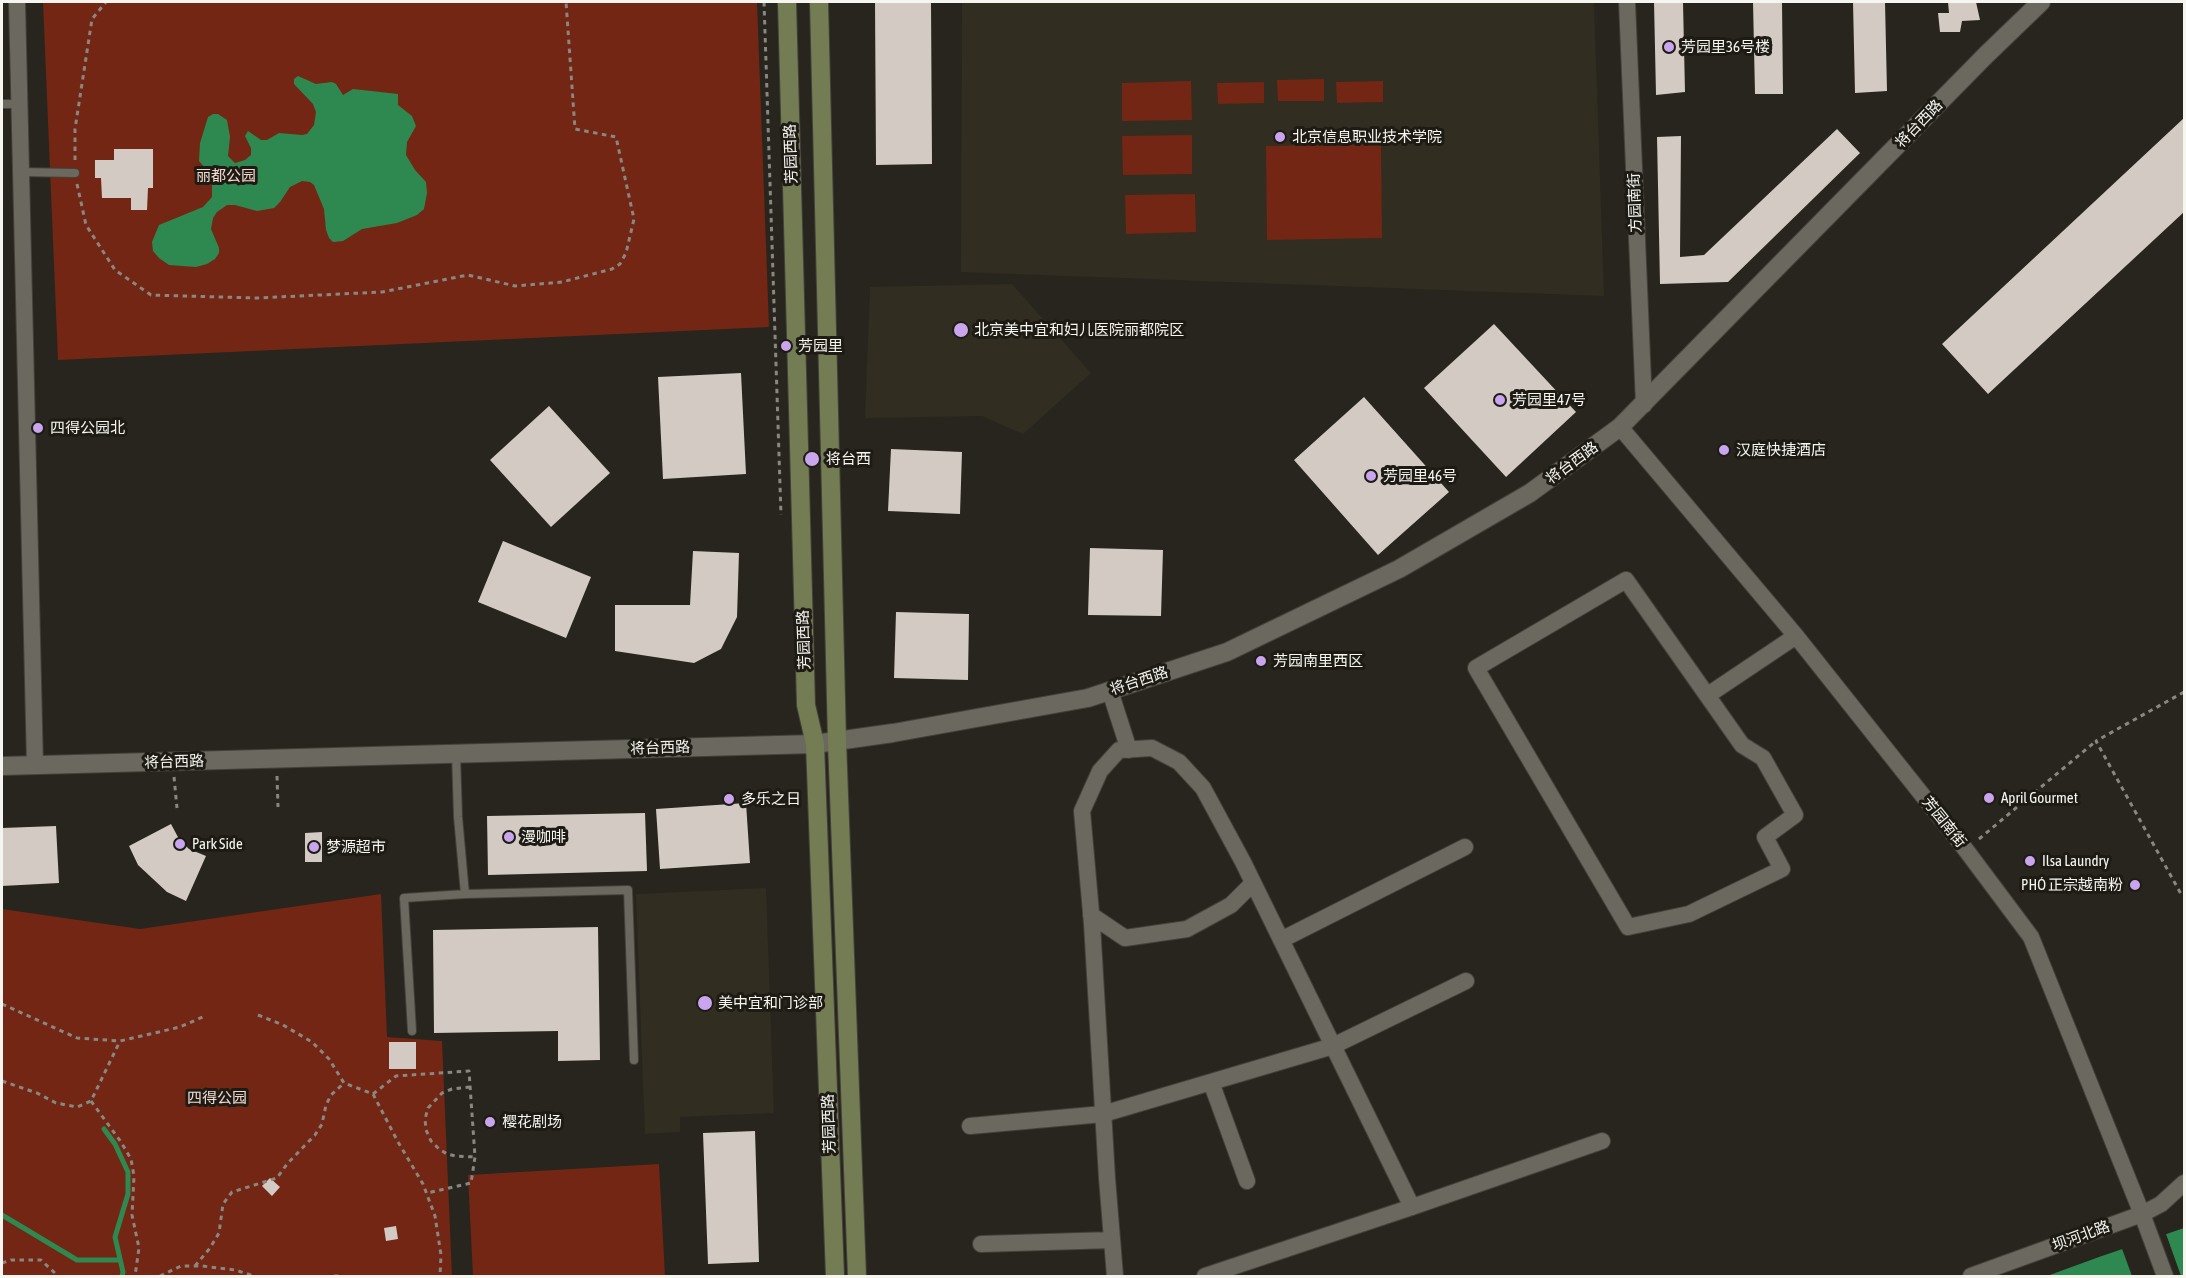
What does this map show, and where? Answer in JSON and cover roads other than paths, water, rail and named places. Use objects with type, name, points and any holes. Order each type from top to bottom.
[{"type":"main road","name":"芳园西路","points":[[787,2],[806,705],[815,744],[835,1276]]},
{"type":"main road","name":"芳园西路","points":[[819,2],[837,741],[857,1276]]},
{"type":"street","points":[[16,2],[35,766]]},
{"type":"street","name":"方园南街","points":[[1627,2],[1644,405]]},
{"type":"street","name":"将台西路","points":[[2,766],[815,744],[893,734],[1088,698],[1227,652],[1400,569],[1530,493],[1620,427],[2041,2]]},
{"type":"street","name":"芳园南街","points":[[1620,427],[1796,636],[1966,850],[2031,937],[2165,1276]]},
{"type":"street","points":[[1626,580],[1708,695],[1742,745],[1763,758],[1795,815],[1765,837],[1782,869],[1689,914],[1628,927],[1476,668],[1626,580]]},
{"type":"street","points":[[1708,695],[1796,636]]},
{"type":"street","points":[[1110,691],[1129,750]]},
{"type":"street","points":[[1115,1276],[1082,811],[1100,771],[1119,750],[1152,748],[1179,762],[1203,788],[1253,883],[1412,1208]]},
{"type":"street","points":[[1281,940],[1464,847]]},
{"type":"street","points":[[1091,915],[1125,938],[1187,929],[1231,905],[1253,883]]},
{"type":"street","points":[[970,1126],[1103,1114],[1333,1046],[1466,981]]},
{"type":"street","points":[[1211,1082],[1247,1181]]},
{"type":"street","points":[[1205,1276],[1412,1208],[1602,1141]]},
{"type":"street","name":"坝河北路","points":[[1971,1276],[2145,1221],[2184,1183]]},
{"type":"street","points":[[981,1244],[1112,1240]]},
{"type":"lane","points":[[2,104],[19,104]]},
{"type":"lane","points":[[21,172],[75,173]]},
{"type":"lane","points":[[456,754],[458,817],[465,894]]},
{"type":"lane","points":[[412,1031],[404,898],[465,894],[628,890],[634,1060]]},
{"type":"waterway","points":[[104,1129],[115,1144],[128,1172],[128,1194],[115,1237],[122,1276]]},
{"type":"waterway","points":[[2,1215],[77,1260],[120,1260]]},
{"type":"place","name":"芳园里36号楼","points":[[1669,47]]},
{"type":"place","name":"北京信息职业技术学院","points":[[1280,137]]},
{"type":"place","name":"北京美中宜和妇儿医院丽都院区","points":[[961,330]]},
{"type":"place","name":"芳园里","points":[[786,346]]},
{"type":"place","name":"芳园里47号","points":[[1500,400]]},
{"type":"place","name":"四得公园北","points":[[38,428]]},
{"type":"place","name":"汉庭快捷酒店","points":[[1724,450]]},
{"type":"place","name":"将台西","points":[[812,459]]},
{"type":"place","name":"芳园里46号","points":[[1371,476]]},
{"type":"place","name":"芳园南里西区","points":[[1261,661]]},
{"type":"place","name":"April Gourmet","points":[[1989,798]]},
{"type":"place","name":"多乐之日","points":[[729,799]]},
{"type":"place","name":"漫咖啡","points":[[509,837]]},
{"type":"place","name":"Park Side","points":[[180,844]]},
{"type":"place","name":"梦源超市","points":[[314,847]]},
{"type":"place","name":"Ilsa Laundry","points":[[2030,861]]},
{"type":"place","name":"PHÓ 正宗越南粉","points":[[2135,885]]},
{"type":"place","name":"美中宜和门诊部","points":[[705,1003]]},
{"type":"place","name":"樱花剧场","points":[[490,1122]]},
{"type":"park label","name":"丽都公园","points":[[226,176]]},
{"type":"park label","name":"四得公园","points":[[217,1098]]}]
